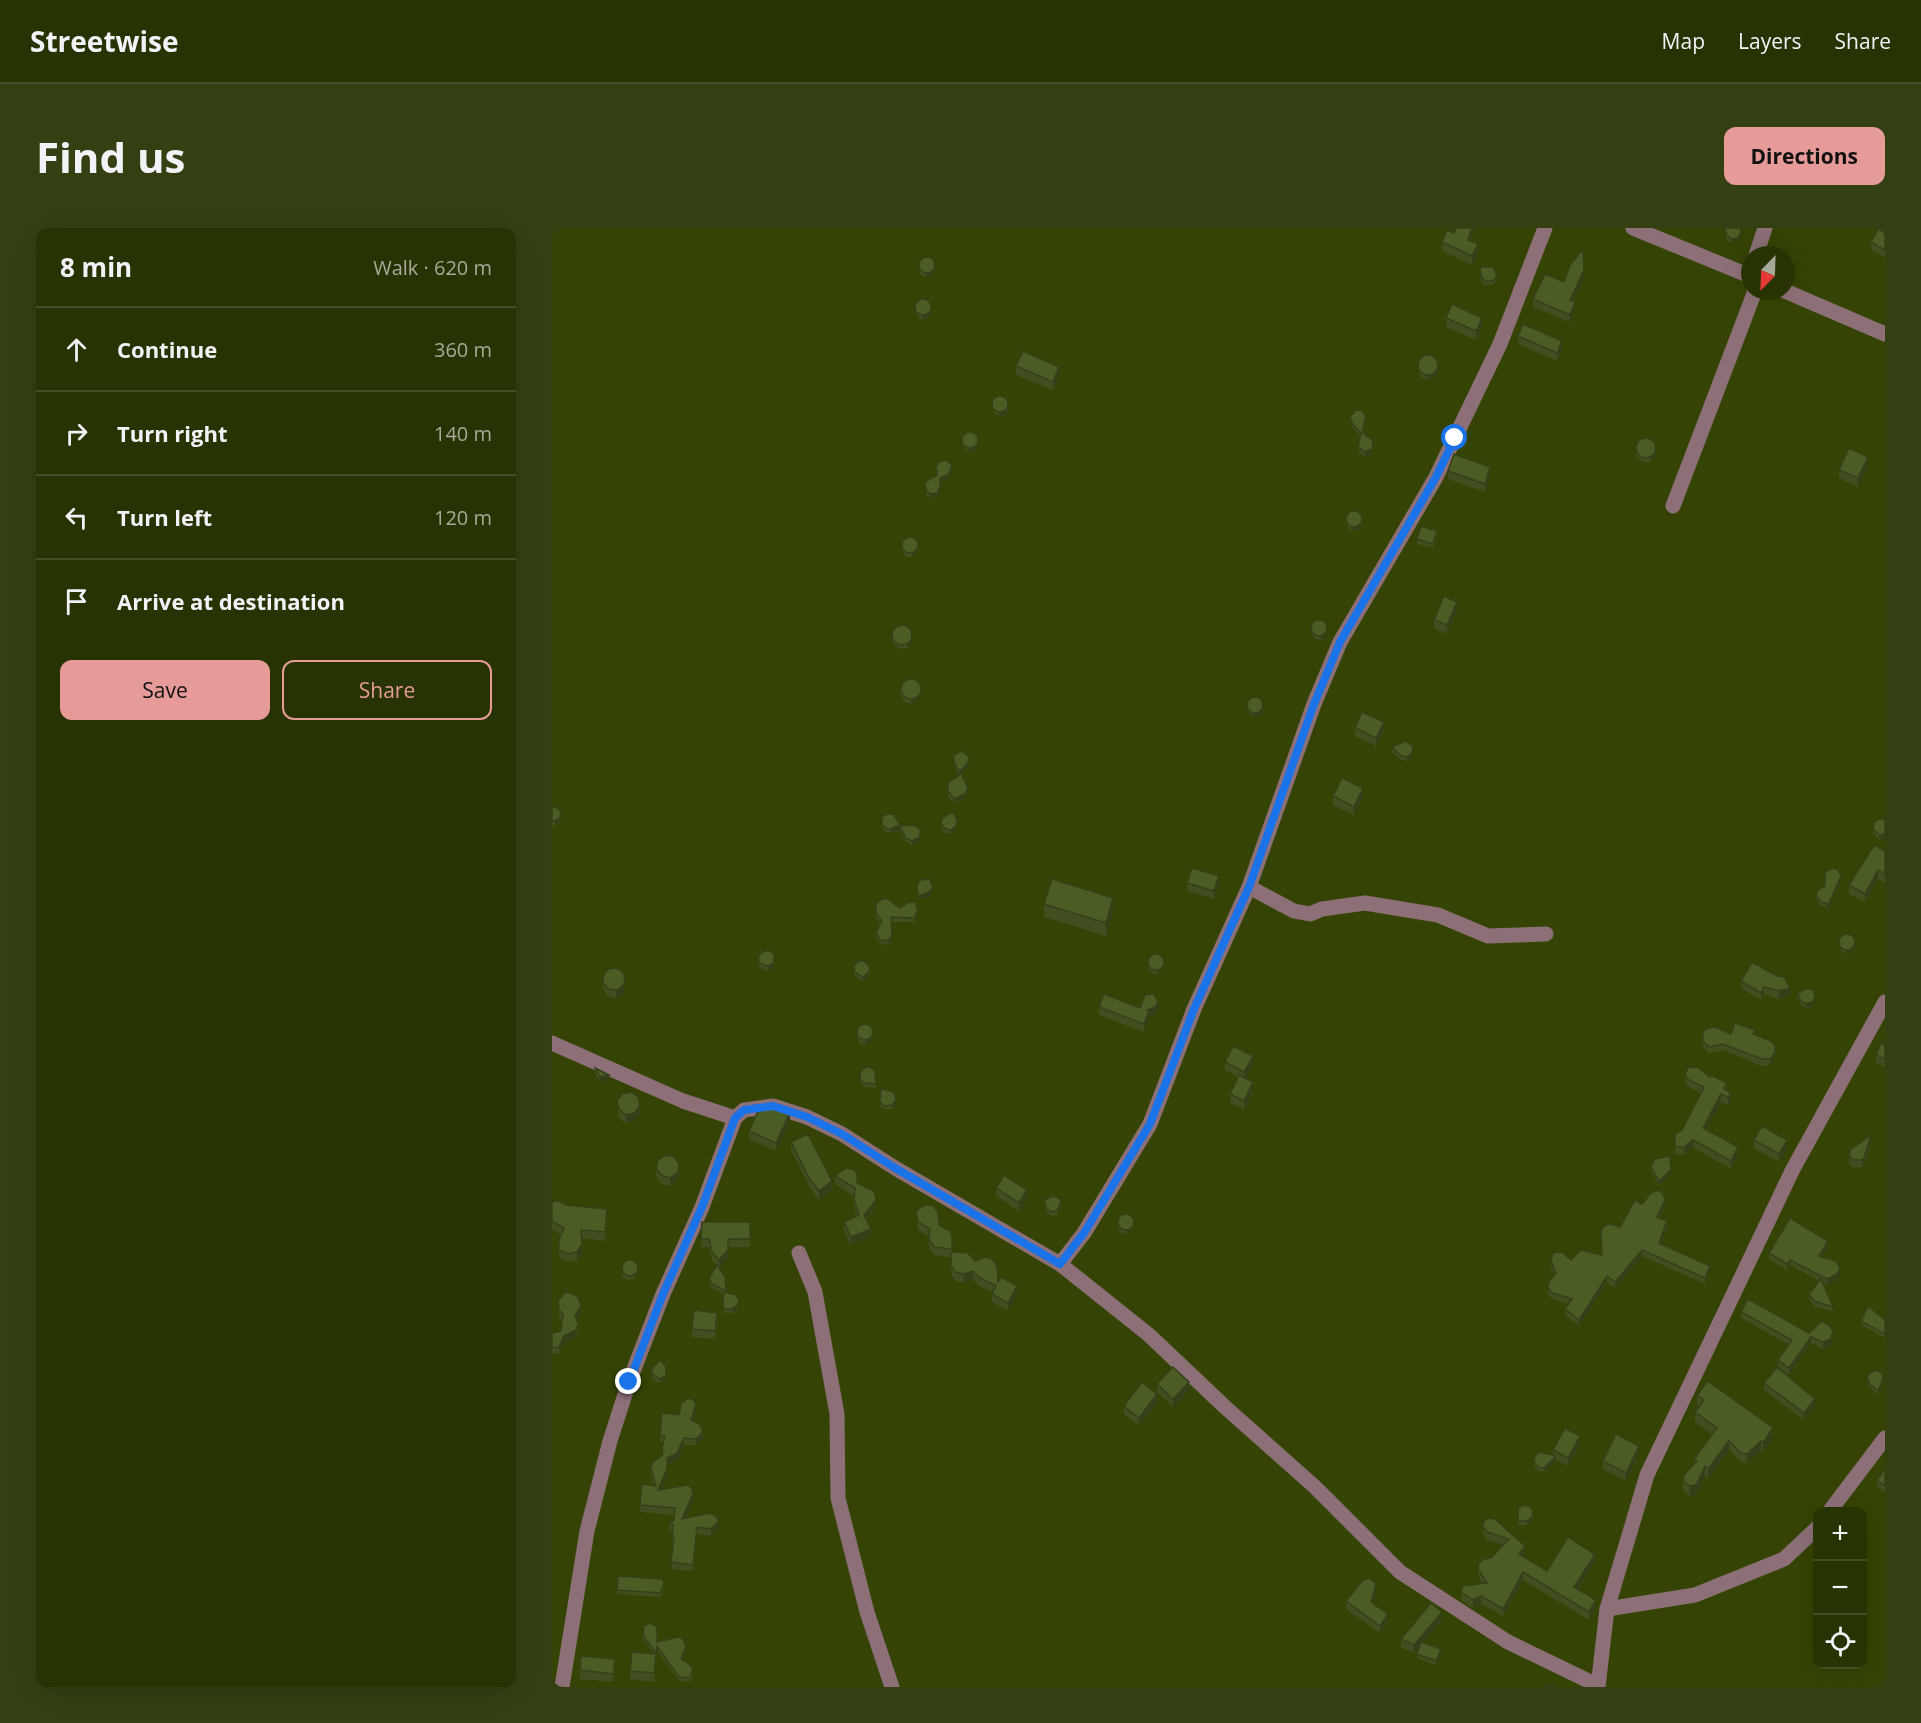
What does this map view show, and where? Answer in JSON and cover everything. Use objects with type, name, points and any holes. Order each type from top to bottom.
[{"type":"street","points":[[1060,1264],[1084,1233],[1150,1124],[1194,1009],[1249,887],[1310,715],[1340,642],[1441,467],[1500,344],[1545,228]]},
{"type":"street","points":[[1633,228],[1741,272]]},
{"type":"street","points":[[1759,246],[1765,228]]},
{"type":"street","points":[[1795,295],[1885,334]]},
{"type":"street","points":[[1673,506],[1752,300]]},
{"type":"street","points":[[1249,887],[1302,913],[1310,914],[1322,909],[1365,903],[1438,915],[1488,936],[1546,934]]},
{"type":"street","points":[[562,1687],[587,1531],[610,1441],[638,1360],[663,1294],[702,1207],[735,1118],[744,1110],[773,1106],[807,1117],[842,1134],[895,1168],[1060,1264],[1149,1335],[1315,1487],[1400,1572],[1508,1642],[1598,1686],[1607,1609],[1647,1475],[1793,1169],[1885,1002]]},
{"type":"street","points":[[552,1043],[683,1101],[735,1118]]},
{"type":"street","points":[[799,1253],[815,1292],[837,1414],[838,1498],[867,1612],[892,1687]]},
{"type":"street","points":[[1833,1507],[1885,1438]]},
{"type":"street","points":[[1607,1609],[1695,1595],[1784,1559],[1813,1532]]},
{"type":"building","points":[[1456,228],[1472,228],[1468,240],[1478,244],[1472,256],[1442,242],[1447,230],[1454,233]]},
{"type":"building","points":[[1726,228],[1740,228],[1738,238],[1732,239],[1727,236]]},
{"type":"building","points":[[1879,228],[1885,228],[1885,250],[1871,242]]},
{"type":"building","points":[[1583,249],[1584,270],[1570,300],[1575,302],[1570,315],[1533,299],[1545,274],[1564,282],[1570,265]]},
{"type":"building","points":[[927,257],[935,265],[927,273],[919,265]]},
{"type":"building","points":[[1480,267],[1493,267],[1497,275],[1493,281],[1485,281],[1481,276]]},
{"type":"building","points":[[923,299],[931,307],[923,315],[915,307]]},
{"type":"building","points":[[1452,304],[1482,318],[1476,331],[1446,318]]},
{"type":"building","points":[[1523,324],[1562,341],[1557,353],[1518,336]]},
{"type":"building","points":[[1023,351],[1059,367],[1053,382],[1016,366]]},
{"type":"building","points":[[1428,355],[1435,358],[1438,365],[1435,372],[1428,375],[1421,372],[1418,365],[1421,358]]},
{"type":"building","points":[[1000,396],[1008,404],[1000,412],[992,404]]},
{"type":"building","points":[[1356,410],[1362,411],[1366,416],[1362,432],[1372,440],[1373,449],[1365,452],[1358,447],[1361,433],[1350,417]]},
{"type":"building","points":[[970,432],[978,440],[970,448],[962,440]]},
{"type":"building","points":[[1646,438],[1653,441],[1656,448],[1653,455],[1646,458],[1639,455],[1636,448],[1639,441]]},
{"type":"building","points":[[1849,448],[1868,457],[1858,478],[1839,470]]},
{"type":"building","points":[[1454,454],[1490,467],[1485,484],[1448,471]]},
{"type":"building","points":[[945,460],[952,466],[948,475],[940,478],[937,493],[931,494],[926,491],[925,482],[937,475],[936,467],[939,462]]},
{"type":"building","points":[[1354,511],[1362,519],[1354,527],[1346,519]]},
{"type":"building","points":[[1421,526],[1437,531],[1433,544],[1417,539]]},
{"type":"building","points":[[910,537],[918,545],[910,553],[902,545]]},
{"type":"building","points":[[1444,596],[1457,602],[1447,625],[1434,620]]},
{"type":"building","points":[[1319,620],[1327,628],[1319,636],[1311,628]]},
{"type":"building","points":[[902,625],[909,628],[912,635],[909,642],[902,645],[895,642],[892,635],[895,628]]},
{"type":"building","points":[[911,679],[918,682],[921,689],[918,696],[911,699],[904,696],[901,689],[904,682]]},
{"type":"building","points":[[1255,697],[1263,705],[1255,713],[1247,705]]},
{"type":"building","points":[[1362,712],[1384,722],[1376,738],[1355,728]]},
{"type":"building","points":[[1406,741],[1413,747],[1412,753],[1407,757],[1401,756],[1392,747]]},
{"type":"building","points":[[962,751],[969,757],[968,763],[959,772],[954,755]]},
{"type":"building","points":[[961,774],[968,787],[965,794],[954,799],[948,791],[948,783]]},
{"type":"building","points":[[1342,778],[1363,788],[1354,807],[1333,796]]},
{"type":"building","points":[[552,807],[561,811],[560,818],[552,821]]},
{"type":"building","points":[[953,812],[957,820],[956,826],[951,830],[946,829],[941,824],[942,818]]},
{"type":"building","points":[[893,814],[900,825],[891,829],[885,828],[882,824],[882,817]]},
{"type":"building","points":[[1878,819],[1885,820],[1885,833],[1880,836],[1873,829]]},
{"type":"building","points":[[913,825],[920,829],[920,837],[912,841],[906,838],[900,826]]},
{"type":"building","points":[[1874,845],[1885,851],[1885,874],[1878,870],[1865,894],[1849,885]]},
{"type":"building","points":[[1192,868],[1219,876],[1214,891],[1187,883]]},
{"type":"building","points":[[1833,868],[1838,870],[1841,876],[1827,908],[1827,903],[1820,902],[1816,894],[1825,886],[1825,872]]},
{"type":"building","points":[[929,879],[933,887],[929,892],[918,896],[917,885],[920,880]]},
{"type":"building","points":[[1052,879],[1113,898],[1106,923],[1044,904]]},
{"type":"building","points":[[883,899],[888,899],[900,908],[907,903],[915,902],[918,910],[914,918],[891,917],[892,936],[888,940],[881,941],[876,933],[882,921],[876,913],[876,904]]},
{"type":"building","points":[[1847,934],[1855,942],[1847,950],[1839,942]]},
{"type":"building","points":[[768,950],[774,954],[774,963],[768,966],[761,964],[758,959],[761,953]]},
{"type":"building","points":[[1156,954],[1164,962],[1156,970],[1148,962]]},
{"type":"building","points":[[858,961],[864,961],[870,967],[868,973],[863,977],[854,972],[854,966]]},
{"type":"building","points":[[1752,962],[1777,976],[1784,977],[1790,988],[1779,991],[1764,987],[1761,993],[1741,981]]},
{"type":"building","points":[[614,968],[622,971],[625,979],[622,987],[614,990],[606,987],[603,979],[606,971]]},
{"type":"building","points":[[1808,988],[1814,991],[1815,997],[1812,1002],[1806,1004],[1801,1001],[1797,993]]},
{"type":"building","points":[[1104,994],[1140,1008],[1145,995],[1154,994],[1158,1002],[1155,1007],[1147,1010],[1149,1011],[1144,1024],[1099,1007]]},
{"type":"building","points":[[1735,1023],[1755,1030],[1753,1034],[1771,1041],[1775,1046],[1775,1053],[1770,1059],[1762,1059],[1723,1044],[1709,1047],[1703,1041],[1703,1032],[1706,1029],[1715,1027],[1731,1034]]},
{"type":"building","points":[[865,1024],[873,1032],[865,1040],[857,1032]]},
{"type":"building","points":[[1881,1043],[1885,1045],[1885,1059],[1876,1055]]},
{"type":"building","points":[[1233,1046],[1253,1056],[1244,1072],[1225,1062]]},
{"type":"building","points":[[869,1067],[875,1071],[876,1084],[865,1083],[860,1079],[860,1073],[864,1068]]},
{"type":"building","points":[[1697,1067],[1710,1077],[1711,1075],[1727,1083],[1724,1088],[1731,1094],[1728,1097],[1721,1094],[1703,1128],[1738,1147],[1731,1161],[1693,1140],[1684,1147],[1675,1147],[1675,1135],[1682,1130],[1704,1087],[1687,1079],[1685,1073],[1688,1068]]},
{"type":"building","points":[[595,1068],[609,1075],[600,1077]]},
{"type":"building","points":[[1239,1075],[1253,1082],[1244,1101],[1230,1094]]},
{"type":"building","points":[[881,1089],[895,1094],[896,1100],[892,1105],[885,1106],[880,1102]]},
{"type":"building","points":[[631,1092],[638,1097],[640,1105],[635,1113],[626,1115],[619,1109],[617,1101],[622,1094]]},
{"type":"building","points":[[772,1107],[790,1113],[776,1143],[749,1131],[759,1109]]},
{"type":"building","points":[[1762,1126],[1787,1140],[1779,1154],[1754,1140]]},
{"type":"building","points":[[808,1134],[832,1181],[819,1191],[809,1178],[791,1142]]},
{"type":"building","points":[[1871,1135],[1864,1158],[1853,1160],[1849,1156],[1850,1150]]},
{"type":"building","points":[[666,1155],[674,1157],[679,1164],[678,1172],[670,1178],[661,1175],[656,1168],[658,1160]]},
{"type":"building","points":[[1670,1156],[1671,1170],[1659,1181],[1651,1166],[1655,1159]]},
{"type":"building","points":[[846,1168],[855,1170],[857,1183],[874,1191],[876,1200],[864,1215],[871,1229],[851,1237],[844,1222],[859,1215],[854,1200],[855,1188],[835,1176]]},
{"type":"building","points":[[1004,1175],[1027,1190],[1019,1203],[996,1188]]},
{"type":"building","points":[[1658,1190],[1663,1194],[1665,1200],[1657,1217],[1667,1221],[1659,1243],[1710,1266],[1705,1278],[1642,1250],[1615,1282],[1607,1276],[1579,1320],[1565,1309],[1572,1299],[1552,1293],[1548,1288],[1549,1282],[1556,1273],[1551,1261],[1553,1253],[1562,1252],[1571,1260],[1581,1250],[1602,1255],[1601,1231],[1604,1226],[1610,1224],[1620,1227],[1635,1200],[1642,1204],[1651,1193]]},
{"type":"building","points":[[1053,1196],[1059,1198],[1061,1202],[1057,1211],[1051,1212],[1044,1200]]},
{"type":"building","points":[[559,1201],[566,1205],[607,1209],[605,1232],[581,1230],[582,1244],[577,1252],[568,1254],[559,1250],[559,1240],[564,1228],[552,1221],[552,1202]]},
{"type":"building","points":[[925,1205],[934,1206],[938,1213],[939,1225],[950,1231],[952,1249],[934,1247],[929,1239],[930,1229],[918,1222],[916,1213]]},
{"type":"building","points":[[1126,1214],[1134,1222],[1126,1230],[1118,1222]]},
{"type":"building","points":[[1790,1218],[1828,1241],[1819,1256],[1836,1261],[1840,1269],[1837,1274],[1827,1279],[1790,1260],[1787,1264],[1769,1253]]},
{"type":"building","points":[[702,1222],[750,1222],[750,1239],[728,1239],[728,1250],[719,1260],[712,1252],[709,1239],[701,1239]]},
{"type":"building","points":[[951,1252],[968,1253],[975,1261],[984,1257],[992,1259],[997,1266],[998,1282],[1001,1277],[1017,1286],[1008,1303],[992,1294],[996,1286],[973,1271],[964,1274],[955,1272],[951,1265]]},
{"type":"building","points":[[630,1260],[638,1268],[630,1276],[622,1268]]},
{"type":"building","points":[[717,1265],[725,1277],[726,1291],[712,1284],[709,1278]]},
{"type":"building","points":[[1821,1279],[1833,1307],[1814,1301],[1809,1294]]},
{"type":"building","points":[[567,1290],[567,1293],[578,1297],[581,1306],[575,1315],[578,1324],[576,1330],[564,1336],[559,1347],[552,1348],[552,1333],[561,1331],[563,1314],[559,1310],[558,1301]]},
{"type":"building","points":[[724,1292],[736,1295],[739,1300],[737,1306],[724,1309]]},
{"type":"building","points":[[1748,1299],[1809,1333],[1822,1321],[1830,1326],[1833,1332],[1831,1339],[1823,1342],[1811,1337],[1789,1368],[1778,1360],[1792,1340],[1741,1312]]},
{"type":"building","points":[[1868,1306],[1885,1320],[1885,1334],[1861,1321]]},
{"type":"building","points":[[694,1310],[717,1313],[715,1331],[692,1329]]},
{"type":"building","points":[[661,1360],[666,1367],[666,1375],[660,1379],[652,1374],[652,1368]]},
{"type":"building","points":[[1173,1367],[1189,1382],[1173,1399],[1157,1384]]},
{"type":"building","points":[[1777,1367],[1815,1399],[1804,1413],[1764,1383]]},
{"type":"building","points":[[1876,1370],[1882,1373],[1883,1379],[1878,1391],[1869,1383],[1867,1377],[1870,1372]]},
{"type":"building","points":[[1708,1381],[1773,1428],[1763,1443],[1761,1441],[1747,1454],[1741,1453],[1729,1441],[1708,1469],[1705,1466],[1696,1485],[1690,1486],[1683,1481],[1684,1475],[1697,1461],[1694,1459],[1717,1428],[1695,1412],[1704,1400],[1697,1395]]},
{"type":"building","points":[[1142,1382],[1157,1394],[1139,1418],[1124,1406]]},
{"type":"building","points":[[688,1398],[694,1400],[696,1405],[691,1420],[700,1424],[703,1432],[696,1439],[684,1438],[677,1453],[667,1458],[667,1469],[658,1490],[688,1485],[693,1494],[682,1519],[710,1513],[717,1517],[718,1522],[711,1529],[697,1527],[693,1565],[671,1562],[674,1536],[672,1535],[673,1524],[669,1522],[674,1521],[675,1508],[640,1505],[642,1484],[656,1486],[651,1468],[653,1462],[663,1455],[665,1436],[660,1435],[662,1413],[679,1415],[681,1404]]},
{"type":"building","points":[[1565,1428],[1580,1436],[1568,1458],[1553,1450]]},
{"type":"building","points":[[1616,1434],[1639,1446],[1626,1473],[1603,1461]]},
{"type":"building","points":[[1540,1452],[1556,1456],[1544,1468],[1538,1467],[1534,1462],[1535,1456]]},
{"type":"building","points":[[1885,1469],[1885,1486],[1877,1480]]},
{"type":"building","points":[[1523,1505],[1529,1506],[1533,1511],[1532,1517],[1527,1521],[1518,1521],[1518,1509]]},
{"type":"building","points":[[1489,1518],[1495,1519],[1525,1546],[1519,1554],[1547,1571],[1568,1537],[1595,1554],[1574,1587],[1596,1600],[1589,1612],[1523,1572],[1503,1609],[1481,1596],[1473,1600],[1461,1592],[1463,1586],[1487,1583],[1478,1569],[1479,1563],[1491,1558],[1509,1539],[1487,1532],[1483,1527],[1484,1521]]},
{"type":"building","points":[[618,1576],[662,1579],[664,1584],[660,1593],[617,1590]]},
{"type":"building","points":[[1369,1578],[1376,1584],[1371,1602],[1388,1614],[1380,1626],[1346,1601],[1363,1580]]},
{"type":"building","points":[[1431,1603],[1442,1612],[1414,1645],[1401,1639]]},
{"type":"building","points":[[650,1623],[657,1627],[657,1642],[678,1637],[683,1639],[686,1646],[681,1659],[693,1669],[689,1678],[679,1677],[657,1646],[656,1653],[643,1635],[644,1626]]},
{"type":"building","points":[[1421,1642],[1441,1649],[1436,1661],[1417,1654]]},
{"type":"building","points":[[632,1652],[656,1654],[654,1673],[630,1671]]},
{"type":"building","points":[[581,1656],[615,1659],[613,1674],[580,1670]]},
{"type":"route","points":[[629,1382],[663,1294],[702,1207],[735,1118],[744,1110],[773,1106],[807,1117],[842,1134],[895,1168],[1060,1264],[1084,1233],[1150,1124],[1194,1009],[1249,887],[1314,704],[1340,642],[1436,477],[1455,438]]}]
